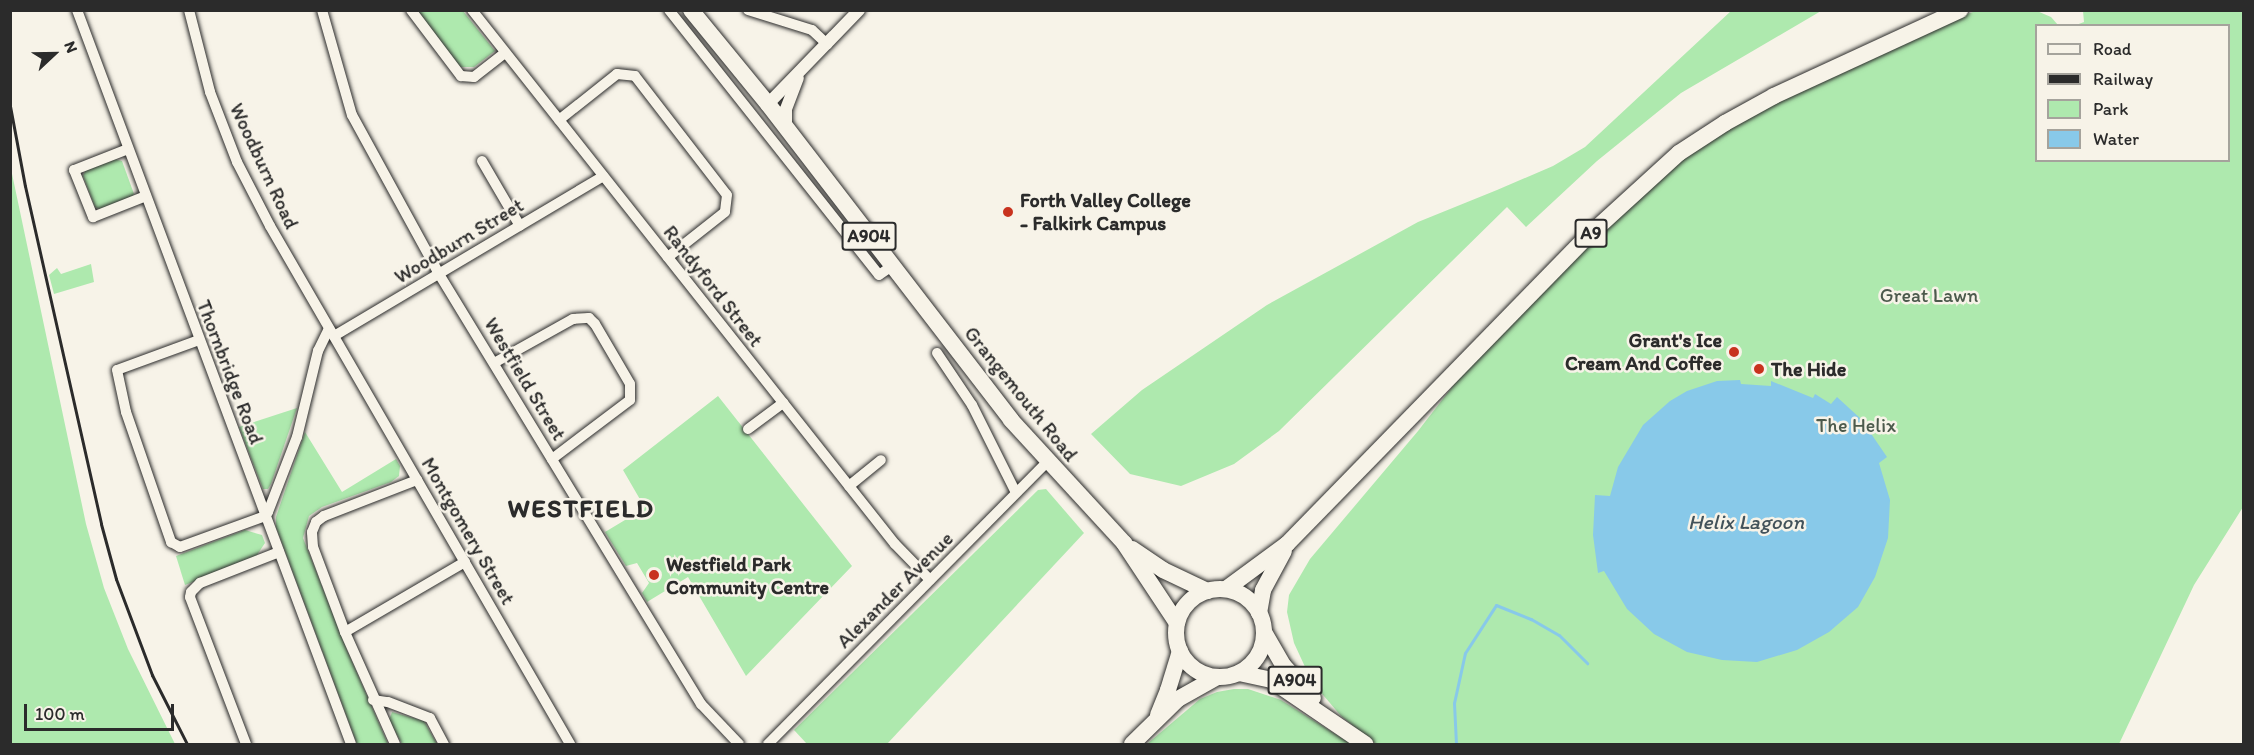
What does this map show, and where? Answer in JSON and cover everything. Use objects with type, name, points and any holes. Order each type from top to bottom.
[{"type":"main road","name":"Grangemouth Road","points":[[691,10],[786,127],[886,271],[1047,462],[1124,543],[1177,623]]},
{"type":"main road","name":"A9","points":[[1226,589],[1287,544],[1588,236],[1679,153],[1725,123],[1774,96],[1960,10]]},
{"type":"main road","name":"Grangemouth Road","points":[[1124,543],[1162,570],[1207,591]]},
{"type":"main road","name":"A9","points":[[1259,613],[1263,591],[1287,544]]},
{"type":"main road","points":[[1132,744],[1156,718],[1178,699],[1217,677],[1239,673],[1257,656],[1264,632],[1259,613],[1245,598],[1226,589],[1207,591],[1188,603],[1177,623],[1176,637],[1180,651],[1195,669],[1217,677]]},
{"type":"main road","name":"A904","points":[[1264,632],[1284,666],[1334,722]]},
{"type":"main road","points":[[1156,718],[1168,690],[1180,651]]},
{"type":"main road","name":"A904","points":[[1239,673],[1271,680],[1365,744]]},
{"type":"street","name":"Thornbridge Road","points":[[77,10],[351,744]]},
{"type":"street","name":"Woodburn Road","points":[[189,10],[210,92],[237,162],[270,226],[332,332]]},
{"type":"street","name":"Westfield Street","points":[[322,10],[352,115],[439,274],[701,704],[739,744]]},
{"type":"street","points":[[411,10],[461,76],[474,77],[505,53]]},
{"type":"street","name":"Randyford Street","points":[[472,10],[895,544],[930,580]]},
{"type":"street","name":"Grangemouth Road","points":[[669,10],[886,271]]},
{"type":"street","points":[[748,10],[812,30],[827,44]]},
{"type":"street","points":[[768,104],[859,10]]},
{"type":"street","points":[[786,127],[786,109],[803,68]]},
{"type":"street","points":[[559,120],[617,74],[635,76],[727,195],[725,212],[668,257]]},
{"type":"street","points":[[128,149],[74,170],[93,217],[146,196]]},
{"type":"street","points":[[482,161],[520,226]]},
{"type":"street","name":"Woodburn Street","points":[[332,332],[439,274],[603,176]]},
{"type":"street","points":[[494,363],[573,319],[589,318],[595,324],[630,384],[630,400],[552,459]]},
{"type":"street","points":[[199,340],[117,370],[126,412],[171,542],[184,547],[265,516],[297,436],[318,351],[332,332]]},
{"type":"street","name":"Montgomery Street","points":[[332,332],[570,744]]},
{"type":"street","name":"Grangemouth Road","points":[[937,353],[972,405],[1016,493]]},
{"type":"street","points":[[748,429],[783,402]]},
{"type":"street","points":[[849,486],[881,460]]},
{"type":"street","name":"Alexander Avenue","points":[[768,744],[1047,462]]},
{"type":"street","points":[[395,744],[373,700],[345,632],[313,548],[312,532],[316,522],[417,480]]},
{"type":"street","points":[[246,744],[190,597],[191,592],[200,583],[279,552]]},
{"type":"street","points":[[345,632],[465,562]]},
{"type":"street","points":[[373,700],[388,702],[430,718],[444,744]]},
{"type":"green space","points":[[418,11],[463,11],[495,51],[474,67],[460,67]]},
{"type":"green space","points":[[1731,11],[1821,11],[1681,93],[1597,161],[1526,227],[1507,207],[1279,431],[1234,464],[1181,486],[1130,474],[1091,434],[1142,390],[1267,305],[1418,222],[1553,166],[1585,147]]},
{"type":"green space","name":"The Helix","points":[[1976,11],[2037,11],[2051,17],[2057,24],[2035,24],[2035,162],[2230,162],[2230,24],[2079,24],[2084,22],[2083,11],[2243,11],[2243,507],[2194,585],[2119,744],[1376,744],[1341,716],[1312,682],[1294,643],[1287,612],[1289,595],[1310,559],[1418,431],[1501,324],[1679,153],[1916,31]]},
{"type":"green space","points":[[114,159],[122,161],[134,194],[130,200],[102,210],[95,207],[83,176],[86,169]]},
{"type":"green space","points":[[11,169],[86,524],[104,588],[128,649],[175,744],[11,744]]},
{"type":"green space","points":[[91,264],[94,282],[54,294],[49,275],[57,268],[61,274]]},
{"type":"green space","points":[[718,396],[852,566],[746,676],[688,577],[647,602],[642,593],[649,583],[637,563],[626,566],[605,532],[645,508],[623,470]]},
{"type":"green space","points":[[297,408],[271,484],[268,489],[263,489],[239,427]]},
{"type":"green space","points":[[305,432],[342,492],[396,459],[400,466],[399,476],[391,482],[322,507],[309,516],[303,538],[347,650],[388,744],[357,744],[276,527],[276,517]]},
{"type":"green space","points":[[1046,489],[1084,533],[887,744],[807,744],[794,730],[1038,490]]},
{"type":"green space","points":[[245,530],[262,535],[265,543],[255,558],[185,585],[176,556]]},
{"type":"green space","points":[[1248,689],[1281,700],[1351,744],[1147,744],[1200,699],[1217,692]]},
{"type":"green space","points":[[392,712],[424,721],[437,744],[402,744],[389,720]]},
{"type":"water","name":"Helix Lagoon","points":[[1740,380],[1741,384],[1771,386],[1771,381],[1813,398],[1815,394],[1831,404],[1837,397],[1861,419],[1887,457],[1879,463],[1890,500],[1888,538],[1875,577],[1858,607],[1829,632],[1797,650],[1757,662],[1722,660],[1687,652],[1654,634],[1627,609],[1604,571],[1598,573],[1593,535],[1595,495],[1610,496],[1618,467],[1643,425],[1670,401],[1687,391],[1717,381]]},
{"type":"waterway","points":[[1456,744],[1454,703],[1465,653],[1496,605],[1531,619],[1559,635],[1587,663]]},
{"type":"railway","points":[[10,106],[25,186],[101,524],[116,579],[152,675],[187,744]]},
{"type":"place","name":"Forth Valley College - Falkirk Campus","points":[[1008,212]]},
{"type":"place","name":"Grant's Ice Cream And Coffee","points":[[1734,352]]},
{"type":"place","name":"The Hide","points":[[1759,369]]},
{"type":"place","name":"Westfield Park Community Centre","points":[[654,575]]},
{"type":"district","name":"WESTFIELD","points":[[581,509]]},
{"type":"park label","name":"Great Lawn","points":[[1929,295]]}]
